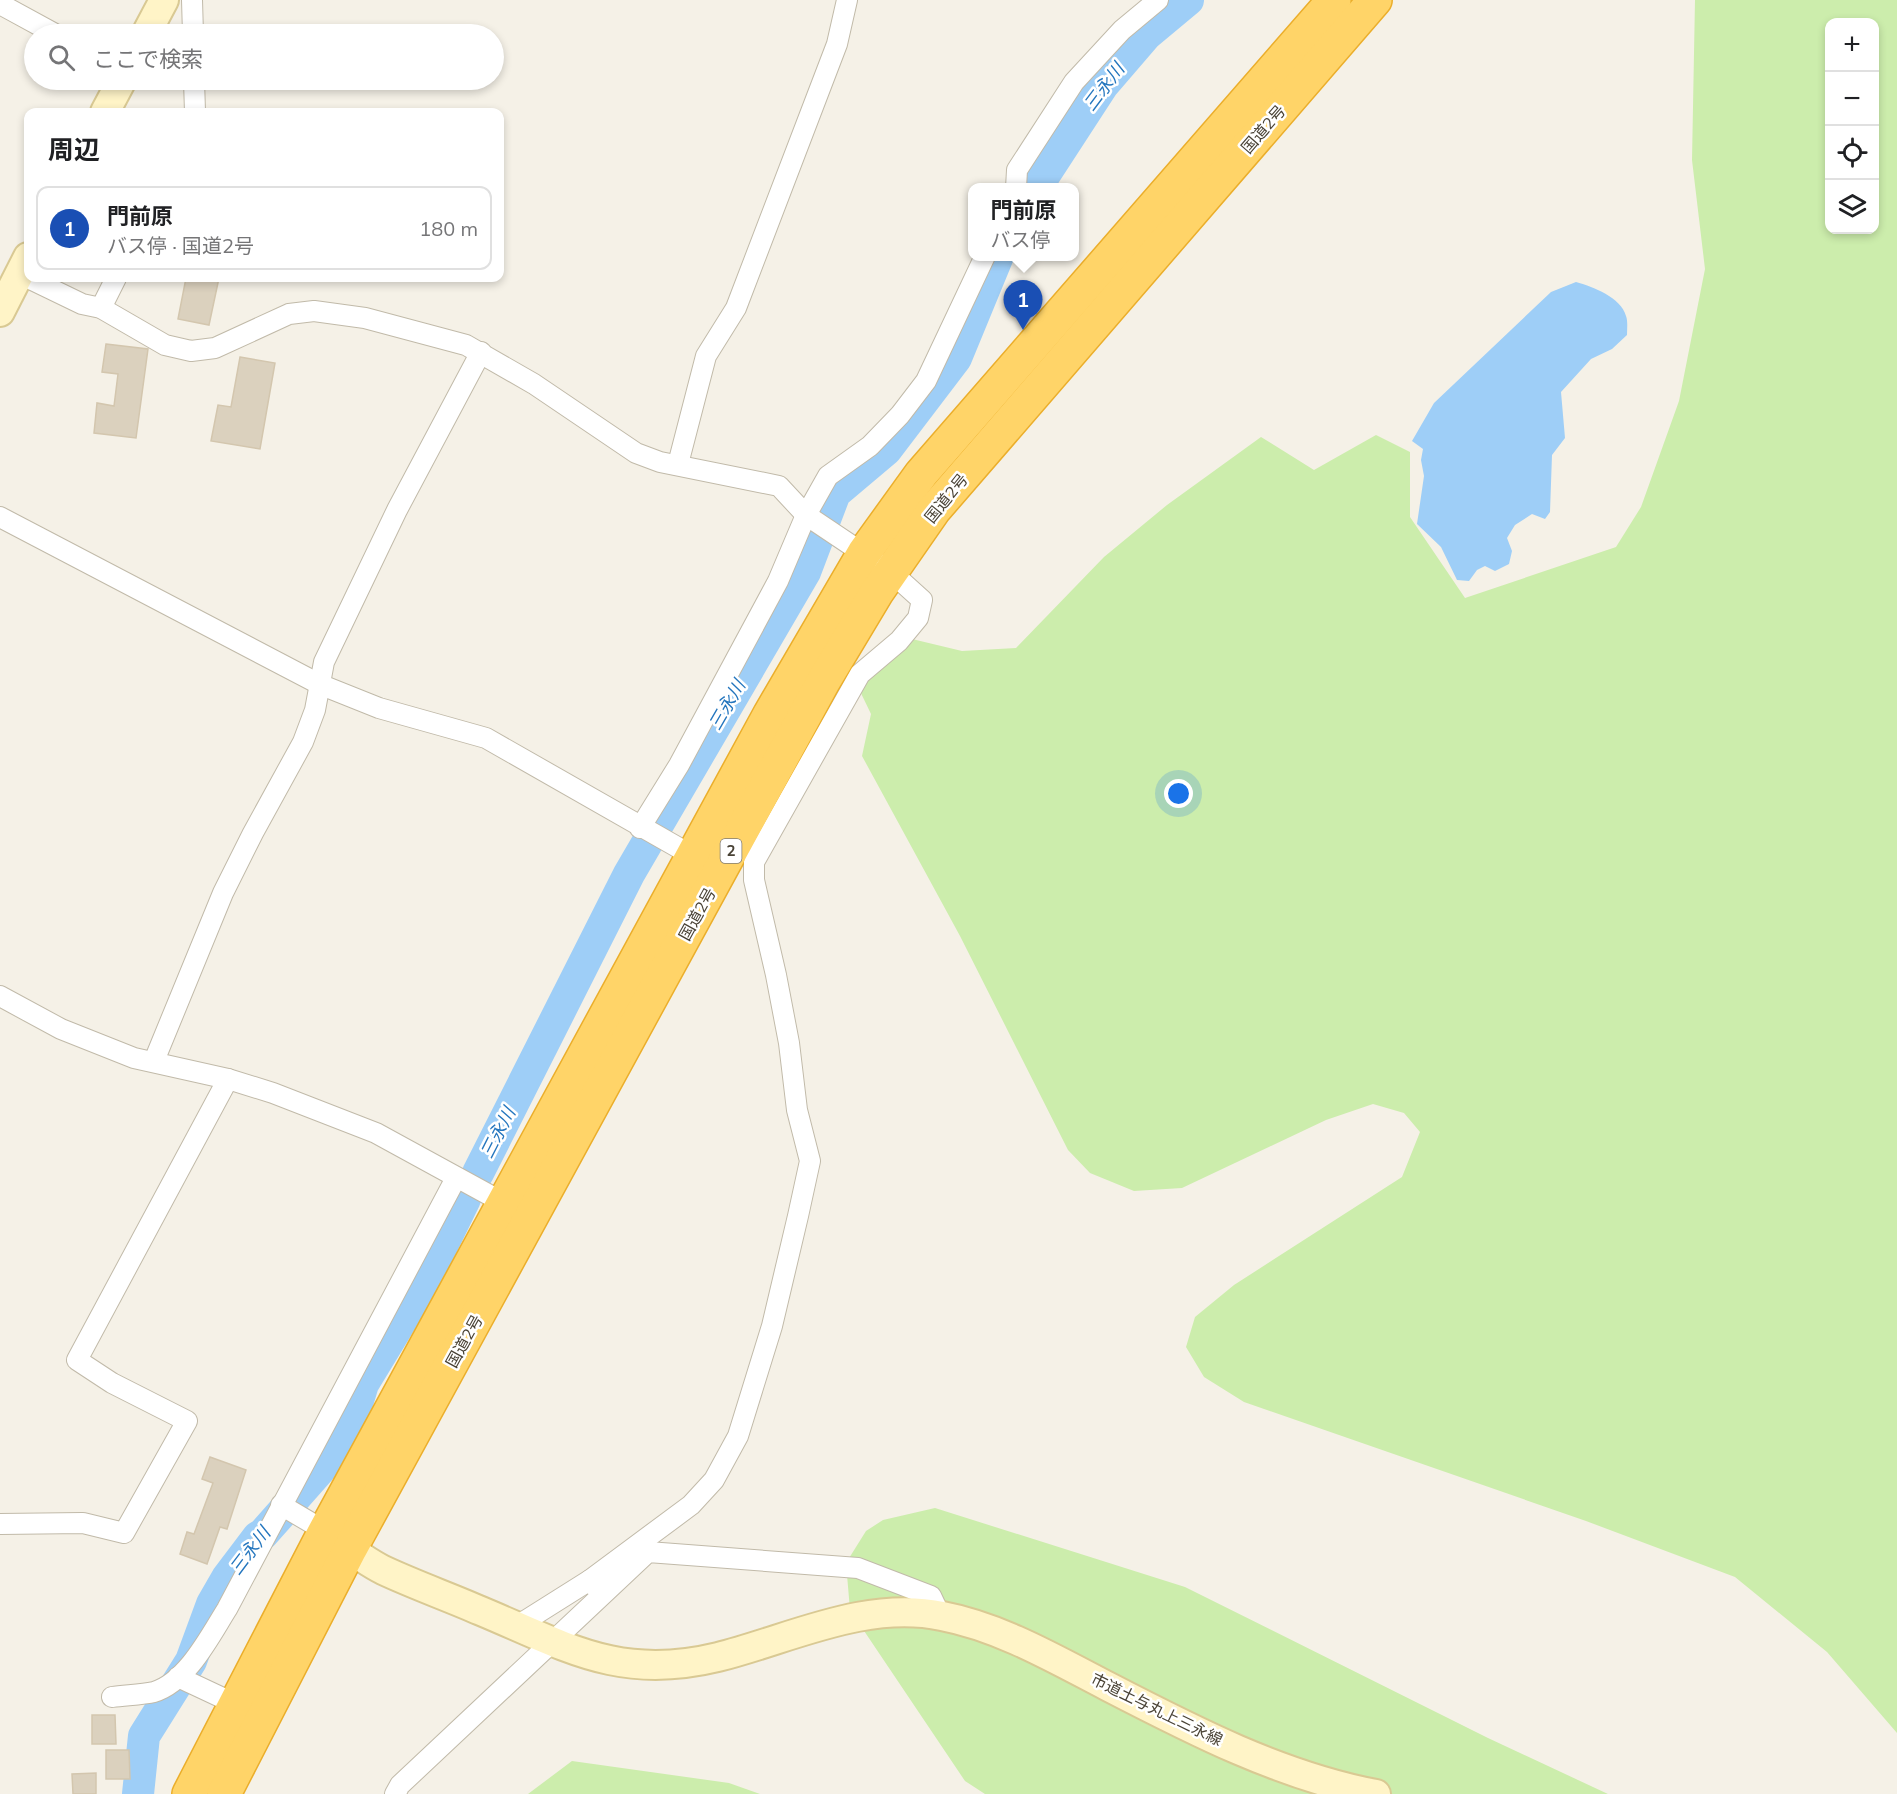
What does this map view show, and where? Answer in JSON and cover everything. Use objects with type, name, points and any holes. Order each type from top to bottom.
[{"type":"highway","name":"国道2号","points":[[189,1794],[250,1711],[683,851],[770,714],[855,547],[1334,0]]},
{"type":"highway","name":"国道2号","points":[[337,1540],[823,682],[891,572],[934,510],[1375,0]]},
{"type":"highway","name":"国道2号","points":[[224,1794],[250,1711]]},
{"type":"street","points":[[151,24],[164,0]]},
{"type":"street","points":[[192,0],[193,24]]},
{"type":"street","points":[[678,464],[706,356],[736,308],[837,44],[847,0]]},
{"type":"street","points":[[1016,183],[1017,170],[1074,82],[1122,30],[1158,0]]},
{"type":"street","points":[[0,4],[37,24]]},
{"type":"street","points":[[107,108],[117,90]]},
{"type":"street","points":[[194,90],[195,108]]},
{"type":"street","points":[[644,830],[778,581],[828,476],[870,446],[900,415],[926,381],[983,261]]},
{"type":"street","points":[[0,312],[24,266]]},
{"type":"street","points":[[48,282],[82,304],[101,308],[165,345],[191,351],[215,348],[289,314],[314,311],[365,318],[466,345],[481,352],[636,453],[660,462],[779,486],[809,517],[891,572],[922,600],[918,618],[899,641],[860,674],[754,862],[754,880],[789,1043],[797,1110],[810,1161],[769,1336],[738,1436],[714,1480],[692,1504],[596,1587],[550,1643],[400,1785],[395,1794]]},
{"type":"street","points":[[101,308],[114,282]]},
{"type":"street","points":[[154,1061],[224,893],[253,833],[303,742],[315,710],[324,662],[397,510],[481,352]]},
{"type":"street","points":[[0,517],[320,684],[379,708],[486,738],[683,851]]},
{"type":"street","points":[[0,996],[62,1029],[134,1058],[228,1079],[273,1093],[376,1133],[504,1203]]},
{"type":"street","points":[[0,1524],[83,1523],[124,1533],[187,1421],[112,1383],[77,1360],[228,1079]]},
{"type":"street","points":[[112,1697],[155,1691],[178,1677],[205,1644],[227,1609],[456,1178]]},
{"type":"street","points":[[281,1505],[337,1540]]},
{"type":"street","name":"市道土与丸上三永線","points":[[337,1540],[381,1569],[517,1626],[550,1643],[597,1658],[637,1665],[671,1665],[717,1657],[826,1624],[882,1613],[940,1615],[991,1630],[1182,1724],[1288,1769],[1348,1788],[1376,1794]]},
{"type":"street","points":[[517,1626],[596,1587],[648,1552],[858,1568],[931,1596],[940,1615]]},
{"type":"street","points":[[178,1677],[250,1711]]},
{"type":"green space","points":[[1695,0],[1897,0],[1897,1733],[1827,1652],[1735,1577],[1586,1521],[1244,1402],[1204,1377],[1186,1347],[1195,1317],[1234,1285],[1402,1177],[1420,1132],[1404,1113],[1373,1104],[1326,1120],[1182,1188],[1134,1191],[1090,1173],[1068,1150],[960,936],[862,756],[871,714],[858,687],[912,639],[962,651],[1016,648],[1104,557],[1167,505],[1261,437],[1314,470],[1376,435],[1410,452],[1410,517],[1465,598],[1616,547],[1641,507],[1679,401],[1705,269],[1692,160]]},
{"type":"green space","points":[[935,1508],[1185,1587],[1488,1738],[1608,1794],[985,1794],[965,1781],[850,1610],[846,1563],[866,1531],[883,1520]]},
{"type":"green space","points":[[572,1761],[729,1783],[760,1794],[528,1794]]},
{"type":"water","points":[[1576,282],[1598,290],[1618,303],[1627,318],[1627,335],[1612,349],[1591,359],[1561,392],[1565,438],[1552,455],[1550,512],[1545,519],[1532,514],[1515,525],[1507,538],[1512,551],[1509,564],[1495,571],[1485,566],[1477,570],[1469,581],[1457,580],[1441,547],[1417,524],[1424,476],[1421,460],[1423,449],[1412,441],[1434,403],[1551,292]]},
{"type":"building","points":[[185,282],[218,282],[209,325],[178,319]]},
{"type":"building","points":[[106,344],[148,349],[136,438],[94,433],[97,403],[114,406],[118,374],[102,372]]},
{"type":"building","points":[[240,357],[275,363],[260,449],[211,441],[218,405],[231,407]]},
{"type":"building","points":[[210,1457],[246,1470],[227,1529],[220,1527],[207,1564],[180,1554],[187,1532],[194,1534],[213,1483],[202,1479]]},
{"type":"building","points":[[92,1715],[115,1715],[116,1744],[92,1744]]},
{"type":"building","points":[[106,1750],[129,1750],[130,1779],[106,1779]]},
{"type":"building","points":[[96,1773],[96,1794],[73,1794],[72,1774]]},
{"type":"waterway","name":"三永川","points":[[1039,183],[1103,85],[1146,35],[1188,0]]},
{"type":"waterway","name":"三永川","points":[[478,1173],[629,874],[805,572],[835,493],[886,450],[956,358],[996,261]]},
{"type":"waterway","name":"三永川","points":[[138,1794],[144,1736],[191,1661],[212,1604],[227,1578],[258,1537],[324,1465],[351,1424],[363,1384],[423,1285],[465,1199]]},
{"type":"place","name":"門前原","points":[[1023,330]]}]
